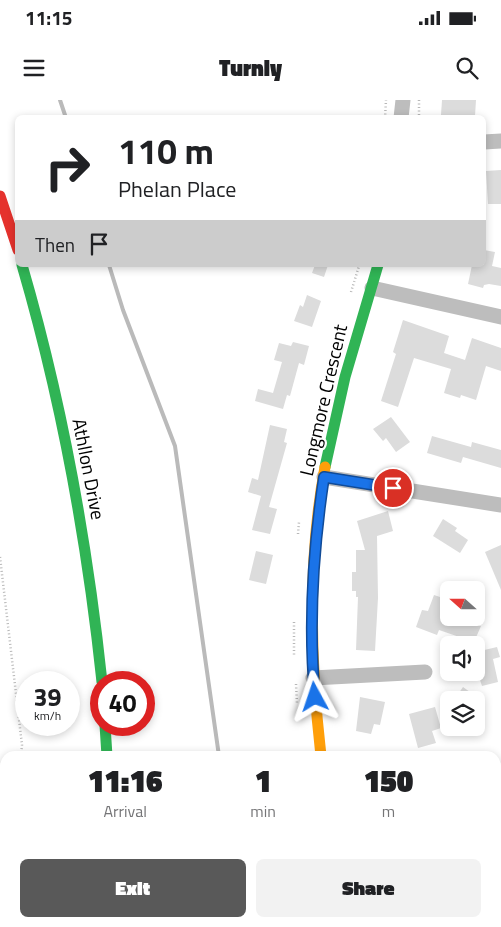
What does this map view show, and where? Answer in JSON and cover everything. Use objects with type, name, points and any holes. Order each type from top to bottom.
[{"type":"main road","points":[[0,196],[15,241]]},
{"type":"main road","name":"Athllon Drive","points":[[23,267],[43,340],[71,465],[95,607],[101,671]]},
{"type":"main road","name":"Longmore Crescent","points":[[320,751],[313,678],[312,576],[324,477],[344,378],[377,267]]},
{"type":"main road","points":[[106,736],[108,751]]},
{"type":"street","points":[[402,100],[402,115]]},
{"type":"street","points":[[486,142],[501,141]]},
{"type":"street","points":[[372,288],[501,316]]},
{"type":"street","points":[[324,477],[501,505]]},
{"type":"street","points":[[313,678],[425,672]]},
{"type":"path","points":[[384,115],[386,100]]},
{"type":"path","points":[[419,100],[419,115]]},
{"type":"path","points":[[0,557],[21,751]]},
{"type":"building","points":[[442,100],[476,100],[475,115],[441,115]]},
{"type":"building","points":[[501,170],[501,204],[488,204],[486,171]]},
{"type":"building","points":[[486,250],[495,252],[492,266],[501,268],[501,286],[489,284],[484,285],[483,288],[468,284],[472,267],[486,267]]},
{"type":"building","points":[[314,267],[327,267],[324,277],[312,273]]},
{"type":"building","points":[[307,295],[321,301],[312,327],[294,321],[300,305],[303,307]]},
{"type":"building","points":[[403,320],[449,336],[444,353],[465,360],[472,338],[501,348],[501,371],[486,366],[476,400],[461,395],[460,398],[444,393],[451,369],[414,358],[398,407],[381,401],[396,354],[393,352]]},
{"type":"building","points":[[293,342],[309,346],[304,365],[299,363],[290,396],[287,395],[283,409],[255,401],[258,389],[273,393],[282,362],[274,360],[279,343],[291,346]]},
{"type":"building","points":[[391,417],[410,442],[396,452],[386,438],[383,441],[373,429]]},
{"type":"building","points":[[270,425],[287,429],[284,442],[287,443],[269,507],[277,509],[270,534],[252,530],[261,496],[248,492],[252,478],[258,480]]},
{"type":"building","points":[[432,436],[471,447],[472,442],[501,450],[501,468],[463,457],[461,463],[427,453]]},
{"type":"building","points":[[388,511],[393,531],[377,536],[378,598],[375,651],[356,650],[358,597],[356,597],[356,591],[352,591],[352,572],[356,572],[356,550],[365,550],[357,521]]},
{"type":"building","points":[[443,519],[457,528],[455,531],[468,540],[460,553],[433,536]]},
{"type":"building","points":[[501,545],[501,590],[485,552]]},
{"type":"building","points":[[256,551],[273,555],[266,584],[249,580]]},
{"type":"building","points":[[434,595],[440,597],[440,626],[481,626],[477,636],[456,636],[439,630],[437,635],[416,627],[422,610],[428,611]]},
{"type":"building","points":[[497,647],[500,657],[493,659],[498,682],[482,686],[480,681],[485,681],[485,650]]},
{"type":"building","points":[[463,687],[469,691],[460,691]]},
{"type":"building","points":[[360,697],[385,702],[380,725],[374,724],[371,734],[356,731]]},
{"type":"building","points":[[435,707],[440,724],[440,728],[432,731],[436,743],[418,748],[409,714]]},
{"type":"waterway","points":[[60,100],[65,115]]},
{"type":"waterway","points":[[110,267],[123,310],[175,446],[218,751]]},
{"type":"traffic: fast","points":[[23,267],[61,420],[81,524],[101,671]]},
{"type":"traffic: fast","points":[[325,467],[345,377],[377,267]]},
{"type":"traffic: fast","points":[[106,736],[107,751]]},
{"type":"traffic: slow","points":[[320,751],[314,684],[312,611],[315,539],[325,467]]},
{"type":"traffic: jam","points":[[0,196],[15,241]]},
{"type":"route","points":[[315,697],[312,652],[312,576],[316,526],[324,477],[393,488]]}]
